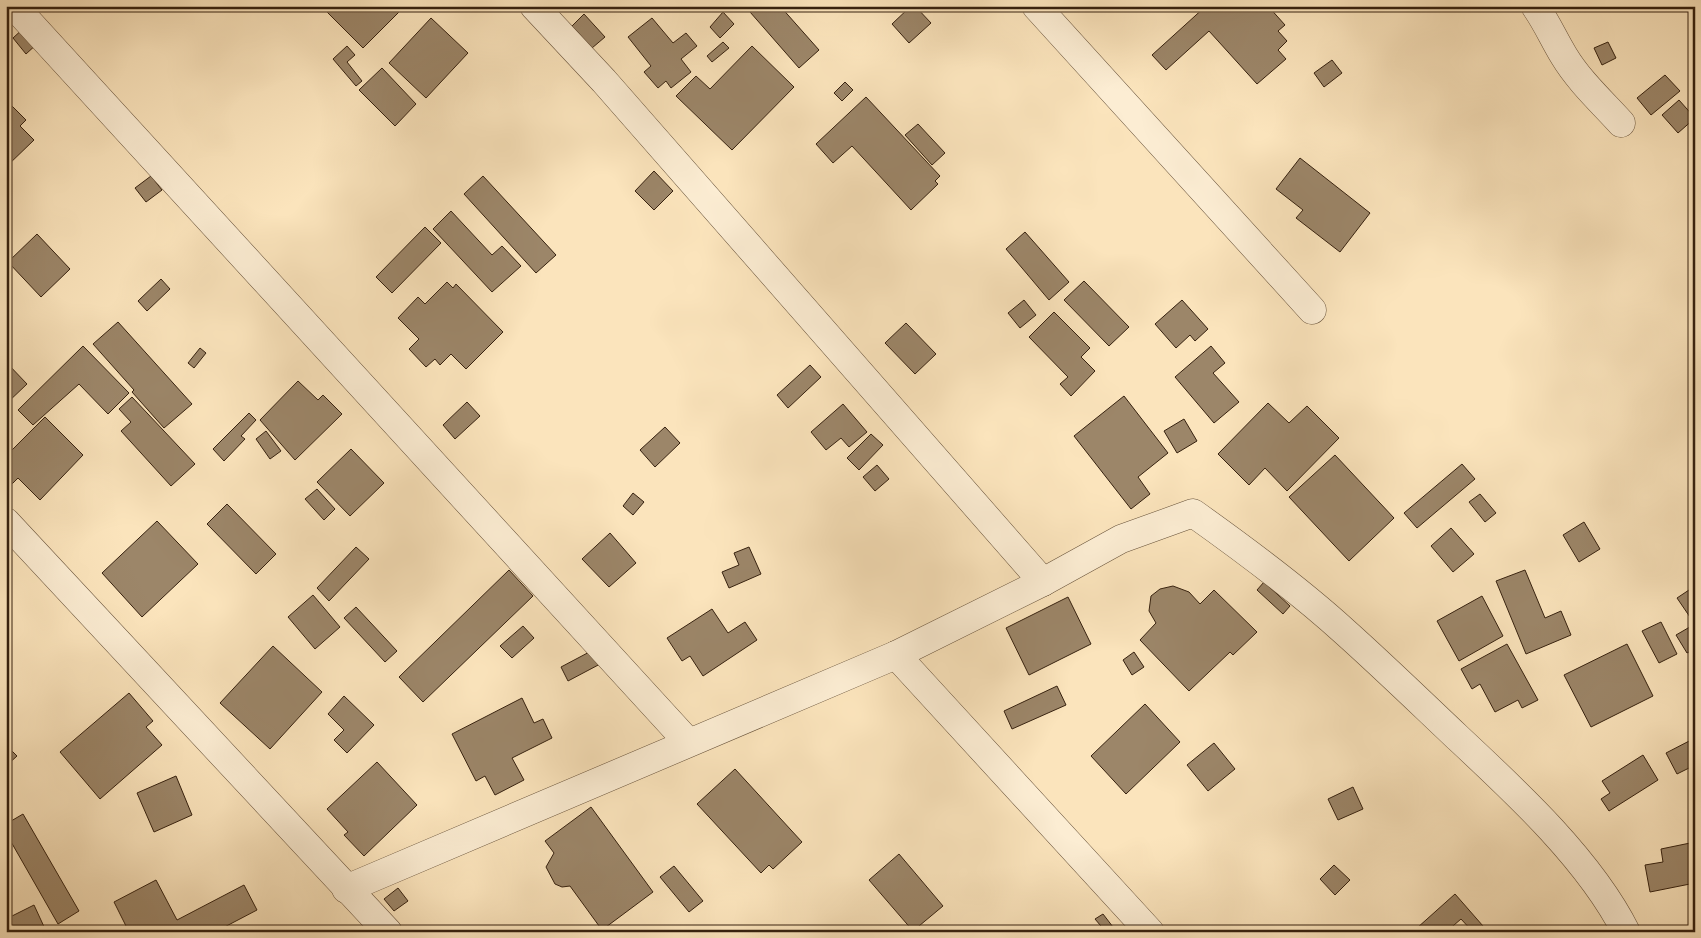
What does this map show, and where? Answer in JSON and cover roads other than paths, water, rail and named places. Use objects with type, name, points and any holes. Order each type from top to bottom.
[{"type":"street","points":[[14,6],[688,742]]},
{"type":"street","points":[[534,6],[604,81],[1044,582]]},
{"type":"street","points":[[1036,6],[1312,310]]},
{"type":"street","points":[[1534,6],[1548,24],[1564,56],[1587,86],[1622,123]]},
{"type":"street","points":[[346,889],[896,655],[1044,582],[1121,539],[1193,513],[1227,537],[1344,631],[1505,782],[1569,850],[1614,908],[1626,932]]},
{"type":"street","points":[[6,522],[388,932]]},
{"type":"street","points":[[896,655],[1150,932]]}]
